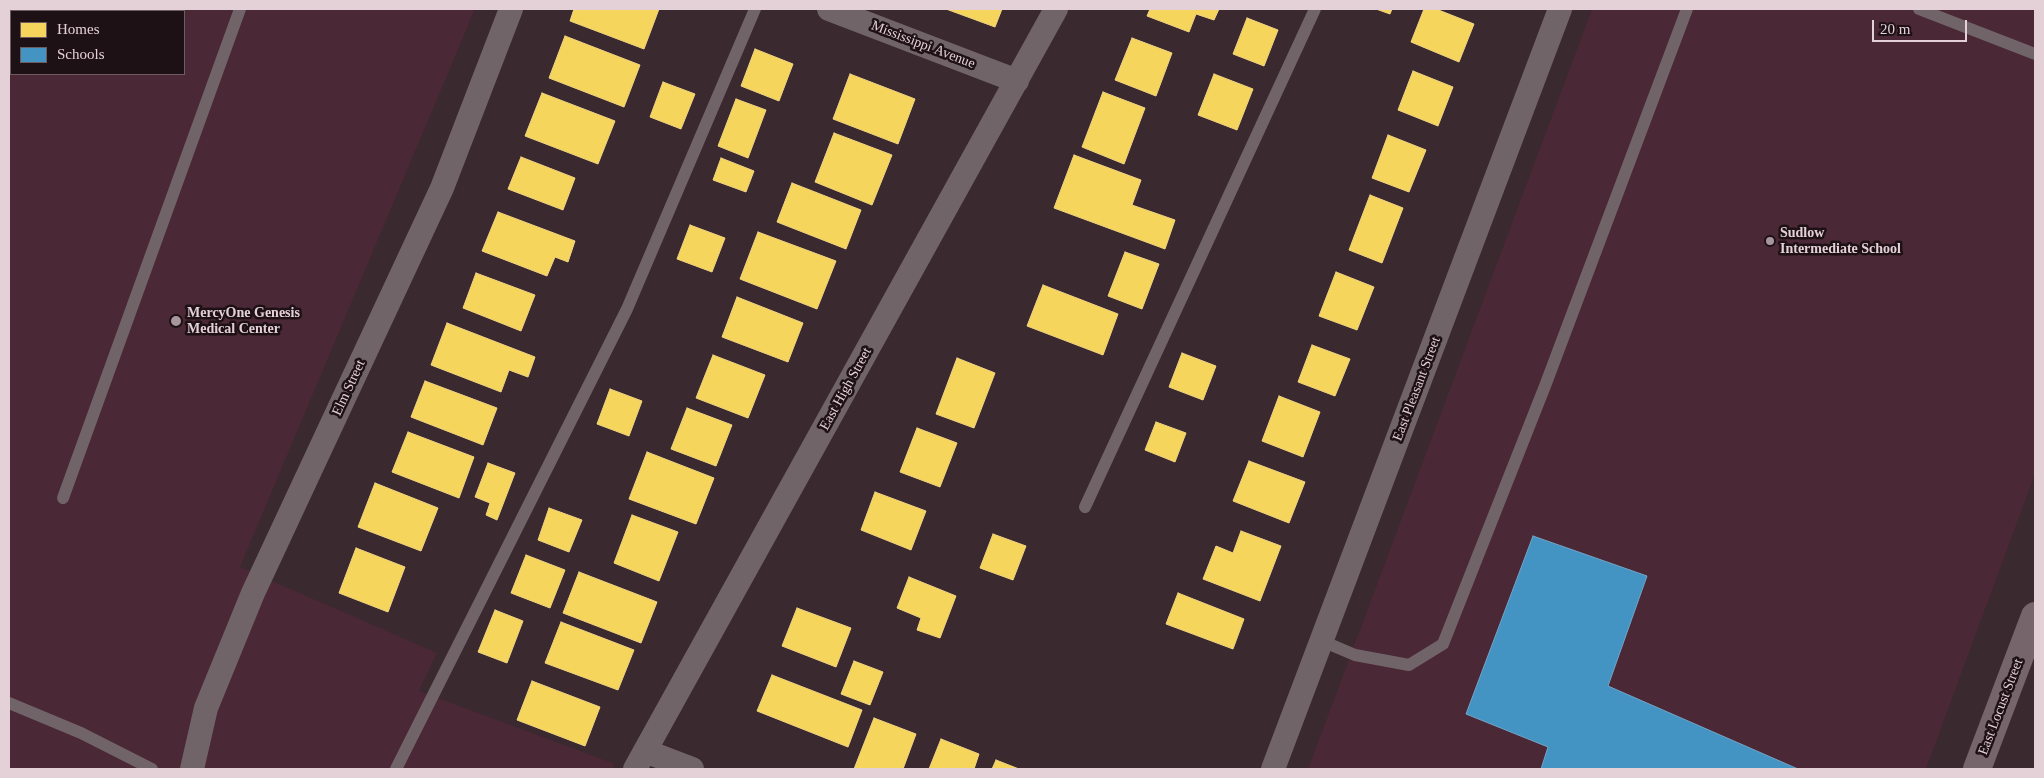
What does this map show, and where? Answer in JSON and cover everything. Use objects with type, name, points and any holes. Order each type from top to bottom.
[{"type":"main road","name":"East Locust Street","points":[[1983,767],[2035,616]]},
{"type":"street","name":"Elm Street","points":[[192,769],[206,708],[253,593],[442,188],[511,9]]},
{"type":"street","name":"Mississippi Avenue","points":[[829,9],[1017,82]]},
{"type":"street","name":"East High Street","points":[[640,760],[1056,9]]},
{"type":"street","name":"East Pleasant Street","points":[[1273,769],[1560,9]]},
{"type":"street","points":[[640,760],[692,769]]},
{"type":"lane","points":[[63,498],[240,9]]},
{"type":"lane","points":[[396,769],[627,309],[755,9]]},
{"type":"lane","points":[[1084,507],[1315,9]]},
{"type":"lane","points":[[1322,641],[1355,655],[1409,665],[1443,644],[1544,386],[1686,9]]},
{"type":"lane","points":[[1919,9],[2035,54]]},
{"type":"lane","points":[[9,704],[81,733],[152,769]]},
{"type":"shaded area","name":"MercyOne Genesis Medical Center","points":[[9,9],[475,9],[240,567],[437,653],[419,691],[615,764],[612,769],[9,769]]},
{"type":"shaded area","name":"Sudlow Intermediate School","points":[[1592,9],[2035,9],[2035,474],[1926,769],[1308,769]]},
{"type":"building: Homes","points":[[574,9],[659,9],[644,49],[570,21]]},
{"type":"building: Homes","points":[[946,9],[1002,9],[995,27]]},
{"type":"building: Homes","points":[[1150,9],[1219,9],[1214,20],[1196,14],[1189,32],[1147,16]]},
{"type":"building: Homes","points":[[1376,9],[1392,9],[1390,14]]},
{"type":"building: Homes","points":[[1424,9],[1436,9],[1474,24],[1459,62],[1411,42]]},
{"type":"building: Homes","points":[[1247,18],[1278,30],[1264,66],[1233,54]]},
{"type":"building: Homes","points":[[565,36],[640,65],[624,107],[549,78]]},
{"type":"building: Homes","points":[[1132,38],[1172,53],[1156,96],[1115,80]]},
{"type":"building: Homes","points":[[755,49],[793,64],[779,101],[741,86]]},
{"type":"building: Homes","points":[[1413,71],[1453,87],[1438,126],[1398,110]]},
{"type":"building: Homes","points":[[850,74],[915,99],[898,144],[833,119]]},
{"type":"building: Homes","points":[[1214,74],[1253,89],[1237,130],[1198,115]]},
{"type":"building: Homes","points":[[663,82],[695,94],[681,129],[650,117]]},
{"type":"building: Homes","points":[[1103,92],[1145,108],[1124,164],[1082,147]]},
{"type":"building: Homes","points":[[542,93],[615,121],[598,164],[525,136]]},
{"type":"building: Homes","points":[[736,99],[766,110],[748,158],[718,146]]},
{"type":"building: Homes","points":[[834,133],[892,155],[872,205],[815,182]]},
{"type":"building: Homes","points":[[1388,135],[1426,150],[1409,192],[1372,178]]},
{"type":"building: Homes","points":[[1074,155],[1141,180],[1132,205],[1175,220],[1165,249],[1054,208]]},
{"type":"building: Homes","points":[[521,157],[575,178],[563,210],[508,189]]},
{"type":"building: Homes","points":[[721,158],[754,171],[746,192],[713,180]]},
{"type":"building: Homes","points":[[792,183],[861,210],[846,249],[777,222]]},
{"type":"building: Homes","points":[[1370,195],[1403,208],[1382,263],[1349,250]]},
{"type":"building: Homes","points":[[498,212],[575,241],[568,262],[555,257],[547,276],[482,251]]},
{"type":"building: Homes","points":[[690,225],[725,238],[712,272],[677,259]]},
{"type":"building: Homes","points":[[758,232],[836,261],[817,309],[740,279]]},
{"type":"building: Homes","points":[[1125,252],[1159,264],[1142,309],[1108,296]]},
{"type":"building: Homes","points":[[1336,272],[1374,287],[1357,330],[1319,316]]},
{"type":"building: Homes","points":[[476,273],[535,295],[521,331],[463,308]]},
{"type":"building: Homes","points":[[1043,285],[1118,314],[1103,355],[1027,326]]},
{"type":"building: Homes","points":[[737,297],[803,323],[788,362],[722,337]]},
{"type":"building: Homes","points":[[447,323],[535,357],[528,377],[509,370],[501,392],[431,365]]},
{"type":"building: Homes","points":[[1312,345],[1350,359],[1335,396],[1298,382]]},
{"type":"building: Homes","points":[[1182,353],[1216,366],[1203,400],[1169,387]]},
{"type":"building: Homes","points":[[713,355],[765,375],[748,418],[696,398]]},
{"type":"building: Homes","points":[[957,358],[995,373],[974,428],[936,414]]},
{"type":"building: Homes","points":[[425,381],[497,408],[483,445],[411,417]]},
{"type":"building: Homes","points":[[610,389],[642,401],[629,436],[597,424]]},
{"type":"building: Homes","points":[[1279,396],[1320,412],[1303,457],[1262,441]]},
{"type":"building: Homes","points":[[687,408],[732,425],[716,466],[671,449]]},
{"type":"building: Homes","points":[[1156,422],[1186,433],[1175,462],[1145,450]]},
{"type":"building: Homes","points":[[917,428],[957,443],[940,487],[900,472]]},
{"type":"building: Homes","points":[[408,432],[474,457],[459,498],[392,472]]},
{"type":"building: Homes","points":[[647,452],[714,478],[696,524],[629,499]]},
{"type":"building: Homes","points":[[1249,461],[1305,482],[1289,523],[1233,501]]},
{"type":"building: Homes","points":[[488,463],[515,473],[497,520],[486,515],[490,503],[475,497]]},
{"type":"building: Homes","points":[[375,483],[438,508],[421,551],[358,527]]},
{"type":"building: Homes","points":[[875,492],[926,511],[911,550],[861,530]]},
{"type":"building: Homes","points":[[549,508],[582,520],[569,552],[538,540]]},
{"type":"building: Homes","points":[[632,515],[678,532],[659,581],[614,563]]},
{"type":"building: Homes","points":[[1241,531],[1281,546],[1260,601],[1203,579],[1216,546],[1233,553]]},
{"type":"building: Homes","points":[[993,534],[1026,546],[1013,580],[980,568]]},
{"type":"building: Homes","points":[[356,548],[405,567],[388,612],[339,593]]},
{"type":"building: Homes","points":[[526,555],[565,570],[550,608],[511,593]]},
{"type":"building: Homes","points":[[579,572],[657,602],[641,643],[563,613]]},
{"type":"building: Homes","points":[[909,577],[956,596],[940,638],[917,630],[921,618],[897,608]]},
{"type":"building: Homes","points":[[1178,593],[1244,619],[1233,649],[1166,624]]},
{"type":"building: Homes","points":[[797,608],[851,628],[836,667],[782,646]]},
{"type":"building: Homes","points":[[495,610],[523,621],[507,663],[478,652]]},
{"type":"building: Homes","points":[[561,622],[634,650],[618,690],[545,663]]},
{"type":"building: Homes","points":[[854,661],[883,672],[870,705],[841,694]]},
{"type":"building: Homes","points":[[772,675],[862,710],[848,747],[757,711]]},
{"type":"building: Homes","points":[[532,681],[600,707],[585,746],[517,720]]},
{"type":"building: Homes","points":[[874,718],[916,734],[903,769],[854,769]]},
{"type":"building: Homes","points":[[941,739],[979,754],[974,769],[929,769]]},
{"type":"building: Homes","points":[[996,760],[1019,769],[992,769]]},
{"type":"building: Schools","points":[[1533,536],[1647,576],[1608,686],[1798,769],[1541,769],[1548,747],[1466,714]]},
{"type":"place","name":"Sudlow Intermediate School","points":[[1770,241]]},
{"type":"place","name":"MercyOne Genesis Medical Center","points":[[176,321]]}]
